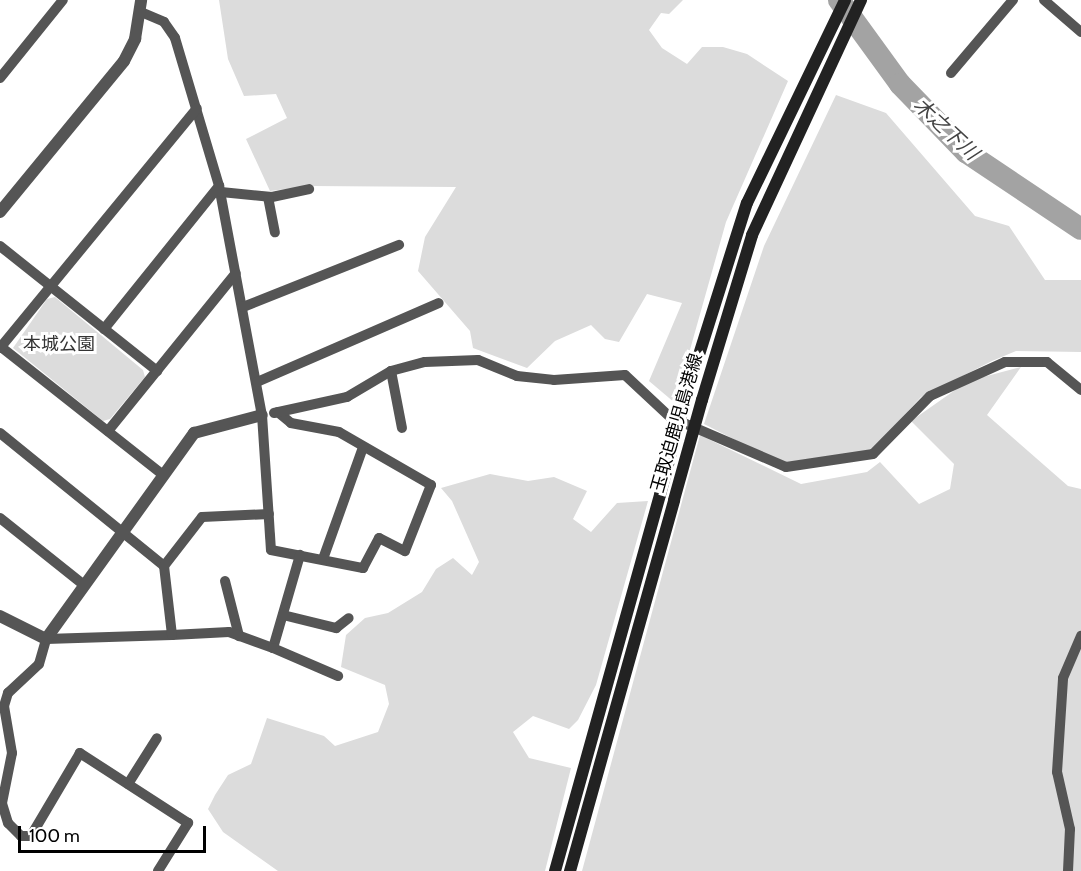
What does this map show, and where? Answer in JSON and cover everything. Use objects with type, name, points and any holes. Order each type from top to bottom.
[{"type":"main road","name":"玉取迫鹿児島港線","points":[[555,871],[686,396],[747,203],[776,137],[845,0]]},
{"type":"main road","name":"玉取迫鹿児島港線","points":[[570,871],[702,400],[748,246],[790,146],[861,0]]},
{"type":"street","points":[[0,78],[63,0]]},
{"type":"street","points":[[951,73],[1013,0]]},
{"type":"street","points":[[1044,0],[1081,32]]},
{"type":"street","points":[[0,212],[123,61],[141,6],[170,28],[197,108],[220,189],[262,415],[271,550],[363,568],[379,538],[405,551],[431,485],[339,432],[291,423],[278,412]]},
{"type":"street","points":[[163,475],[1,347],[197,108]]},
{"type":"street","points":[[220,189],[268,196],[309,189]]},
{"type":"street","points":[[104,329],[220,189]]},
{"type":"street","points":[[268,196],[275,232]]},
{"type":"street","points":[[243,307],[399,245]]},
{"type":"street","points":[[0,246],[157,371]]},
{"type":"street","points":[[108,431],[236,273]]},
{"type":"street","points":[[257,382],[439,303]]},
{"type":"street","points":[[158,871],[188,823],[80,753],[33,834],[21,836],[3,810],[12,759],[2,706],[8,693],[39,664],[46,639],[197,430],[356,394],[391,370],[425,362],[478,360],[529,379],[626,375],[670,417],[786,468],[873,454],[930,396],[1005,362],[1047,362],[1081,390]]},
{"type":"street","points":[[391,370],[402,428]]},
{"type":"street","points":[[0,433],[164,566]]},
{"type":"street","points":[[323,559],[363,447]]},
{"type":"street","points":[[172,635],[164,566],[201,517],[269,514]]},
{"type":"street","points":[[0,518],[84,585]]},
{"type":"street","points":[[273,648],[300,555]]},
{"type":"street","points":[[225,581],[239,636]]},
{"type":"street","points":[[283,615],[336,628],[349,618]]},
{"type":"street","points":[[0,616],[46,639],[172,635],[239,636],[338,676]]},
{"type":"street","points":[[1068,871],[1070,829],[1057,772],[1064,678],[1081,636]]},
{"type":"street","points":[[128,784],[157,738]]},
{"type":"green space","points":[[219,0],[683,0],[669,14],[661,13],[649,30],[662,48],[687,64],[702,47],[723,47],[747,54],[788,81],[726,222],[675,403],[649,381],[682,303],[647,294],[619,342],[605,339],[591,325],[555,341],[527,368],[473,348],[470,331],[418,271],[425,237],[456,187],[310,186],[270,191],[246,139],[287,118],[276,94],[244,96],[228,59]]},
{"type":"green space","points":[[836,95],[886,113],[975,216],[1009,226],[1045,280],[1081,280],[1081,352],[1016,351],[921,397],[872,450],[781,463],[704,424],[764,246]]},
{"type":"green space","name":"本城公園","points":[[55,297],[143,370],[145,377],[110,419],[103,421],[13,348],[47,299]]},
{"type":"green space","points":[[1021,367],[987,415],[1068,486],[1081,489],[1081,871],[582,871],[700,435],[801,484],[867,472],[880,462],[919,504],[950,489],[954,464],[911,421],[968,381]]},
{"type":"green space","points":[[490,474],[528,481],[554,477],[587,491],[573,519],[591,532],[617,503],[648,501],[596,685],[578,720],[569,729],[533,716],[513,732],[529,758],[571,768],[545,871],[278,871],[223,832],[208,809],[215,795],[228,775],[251,764],[267,718],[324,736],[335,746],[378,732],[389,704],[385,685],[341,667],[346,635],[365,618],[388,613],[422,592],[436,569],[453,558],[472,575],[479,562],[452,501],[441,488]]},
{"type":"waterway","name":"木之下川","points":[[839,0],[900,84],[966,152],[1081,229]]}]
